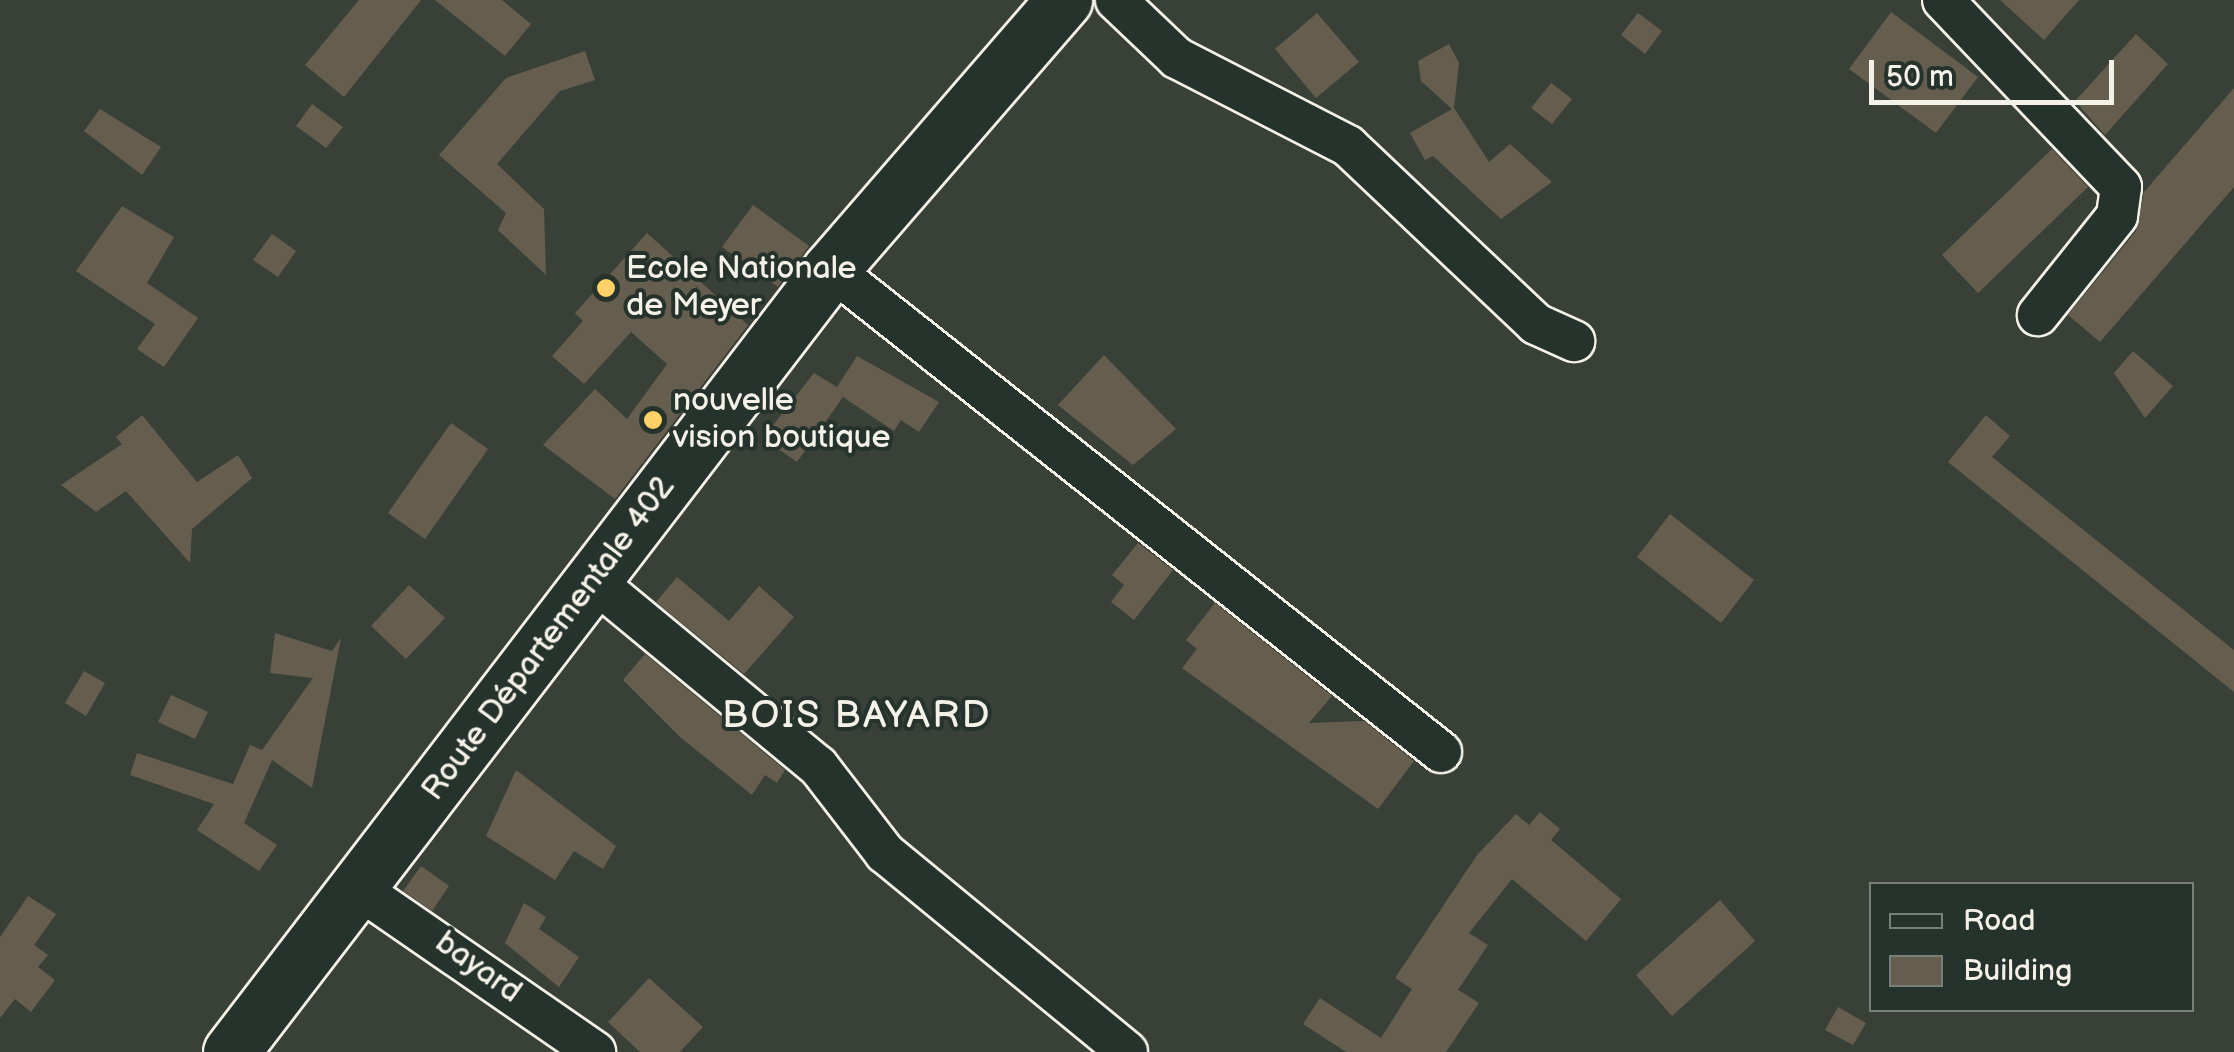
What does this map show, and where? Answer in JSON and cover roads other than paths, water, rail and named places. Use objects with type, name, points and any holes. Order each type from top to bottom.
[{"type":"main road","name":"Route Départementale 402","points":[[231,1052],[831,269],[1062,1]]},
{"type":"street","points":[[1116,0],[1178,58],[1348,146],[1513,304],[1574,341]]},
{"type":"street","points":[[1942,0],[2121,188],[2117,216],[2038,314]]},
{"type":"street","points":[[831,269],[1441,752]]},
{"type":"street","points":[[594,581],[818,766],[885,853],[1127,1052]]},
{"type":"street","name":"bayard","points":[[359,889],[596,1052]]},
{"type":"place","name":"Ecole Nationale de Meyer","points":[[606,288]]},
{"type":"place","name":"nouvelle vision boutique","points":[[653,420]]},
{"type":"district","name":"BOIS BAYARD","points":[[857,716]]}]
